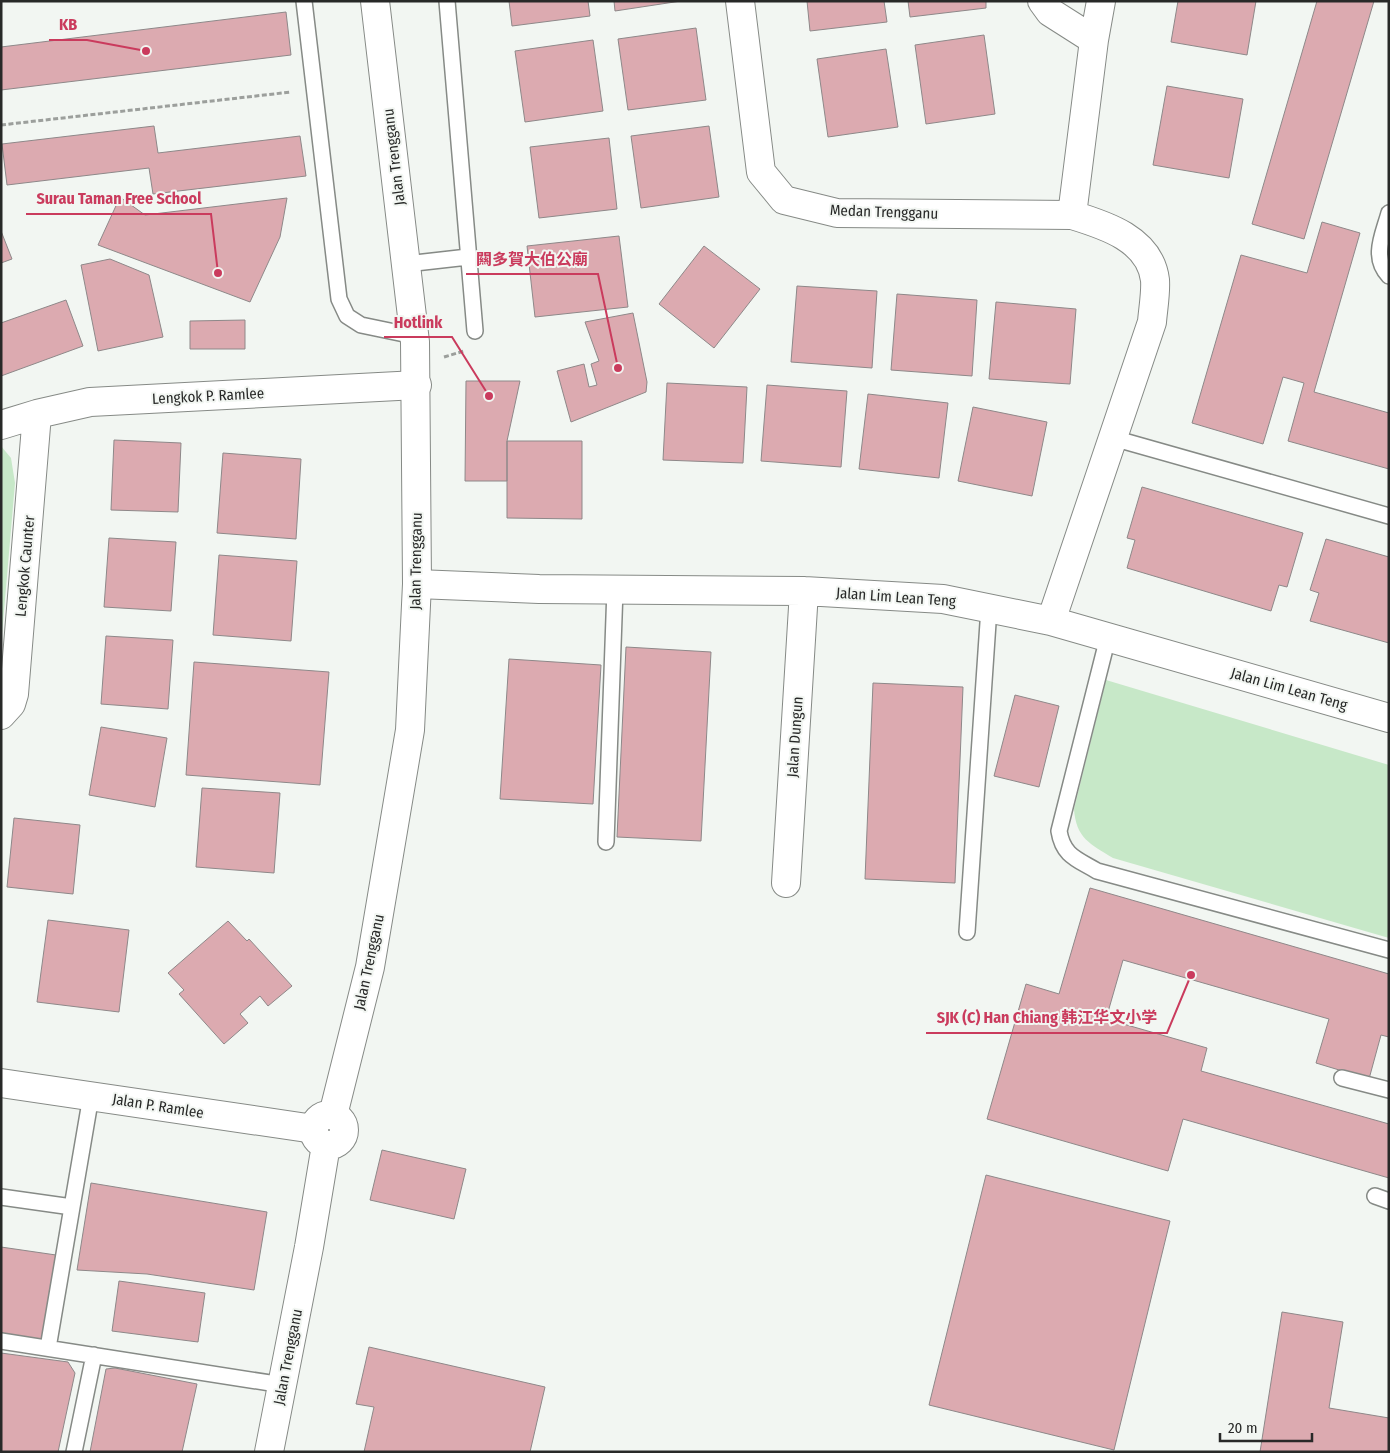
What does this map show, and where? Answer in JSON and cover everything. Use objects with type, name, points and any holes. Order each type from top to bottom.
[{"type":"street","name":"Jalan Trengganu","points":[[269,1452],[283,1385],[324,1130],[370,967],[410,730],[417,584],[417,374],[375,1]]},
{"type":"street","name":"Medan Trengganu","points":[[740,1],[761,172],[784,200],[837,214],[1072,214],[1106,225],[1132,241],[1148,260],[1155,279],[1152,322],[1051,621]]},
{"type":"street","points":[[1042,1],[1050,12],[1094,40]]},
{"type":"street","points":[[1072,214],[1094,40],[1101,1]]},
{"type":"street","name":"Lengkok P. Ramlee","points":[[1,425],[37,414],[90,402],[417,374]]},
{"type":"street","name":"Lengkok Caunter","points":[[1,714],[11,704],[14,694],[37,414]]},
{"type":"street","name":"Jalan Lim Lean Teng","points":[[417,584],[804,591],[943,598],[1051,621],[1389,718]]},
{"type":"street","name":"Jalan Dungun","points":[[786,883],[804,591]]},
{"type":"street","name":"Jalan P. Ramlee","points":[[1,1083],[324,1130]]},
{"type":"lane","points":[[304,1],[339,299],[347,316],[361,326],[414,336]]},
{"type":"lane","points":[[447,1],[475,331]]},
{"type":"lane","points":[[1389,213],[1378,258],[1382,268],[1389,276]]},
{"type":"lane","points":[[406,264],[468,257]]},
{"type":"lane","points":[[1113,438],[1389,516]]},
{"type":"lane","points":[[606,842],[615,589]]},
{"type":"lane","points":[[968,932],[988,608]]},
{"type":"lane","points":[[1108,638],[1059,831],[1061,844],[1069,855],[1096,871],[1389,950]]},
{"type":"lane","points":[[1342,1078],[1389,1090]]},
{"type":"lane","points":[[48,1348],[91,1096]]},
{"type":"lane","points":[[1,1197],[72,1207]]},
{"type":"lane","points":[[1,1341],[283,1385]]},
{"type":"lane","points":[[74,1452],[94,1355]]},
{"type":"path","points":[[1,125],[315,89]]},
{"type":"path","points":[[417,374],[466,350],[473,341],[475,331]]},
{"type":"green space","points":[[1,446],[11,458],[15,483],[1,646]]},
{"type":"green space","points":[[1106,680],[1389,765],[1389,938],[1113,858],[1091,844],[1081,834],[1075,819],[1074,809]]},
{"type":"building","points":[[509,1],[588,1],[590,16],[512,26]]},
{"type":"building","points":[[614,1],[681,1],[615,11]]},
{"type":"building","points":[[807,1],[884,1],[887,22],[810,31]]},
{"type":"building","points":[[908,1],[986,1],[986,8],[910,17]]},
{"type":"building","points":[[1178,1],[1256,1],[1247,55],[1171,42]]},
{"type":"building","points":[[1317,1],[1374,1],[1304,239],[1252,224]]},
{"type":"building","points":[[286,12],[291,55],[1,90],[1,47]]},
{"type":"building","points":[[696,28],[706,100],[628,110],[618,39]]},
{"type":"building","points":[[984,35],[995,114],[926,124],[915,45]]},
{"type":"building","points":[[593,40],[603,111],[525,122],[515,51]]},
{"type":"building","points":[[886,49],[898,127],[828,137],[817,59]]},
{"type":"building","points":[[1167,86],[1243,99],[1229,178],[1153,165]]},
{"type":"building","points":[[154,126],[158,153],[300,136],[306,176],[153,194],[149,168],[7,185],[2,144]]},
{"type":"building","points":[[709,126],[719,197],[641,208],[631,136]]},
{"type":"building","points":[[609,138],[617,209],[539,218],[530,147]]},
{"type":"building","points":[[120,197],[145,215],[287,198],[280,237],[250,302],[98,245]]},
{"type":"building","points":[[1322,222],[1360,233],[1314,392],[1389,413],[1389,469],[1288,441],[1304,383],[1283,377],[1263,444],[1192,423],[1241,255],[1307,273]]},
{"type":"building","points":[[1,231],[12,259],[1,263]]},
{"type":"building","points":[[619,236],[628,307],[535,317],[527,246]]},
{"type":"building","points":[[704,246],[760,289],[714,348],[659,304]]},
{"type":"building","points":[[110,259],[149,275],[163,337],[98,351],[81,265]]},
{"type":"building","points":[[797,286],[877,291],[872,368],[791,362]]},
{"type":"building","points":[[897,294],[977,300],[972,376],[891,370]]},
{"type":"building","points":[[66,300],[83,346],[1,376],[1,323]]},
{"type":"building","points":[[996,302],[1076,309],[1070,384],[989,379]]},
{"type":"building","points":[[633,313],[647,382],[646,392],[571,422],[557,371],[584,364],[589,387],[597,385],[591,364],[599,361],[585,322]]},
{"type":"building","points":[[245,320],[245,349],[190,349],[190,321]]},
{"type":"building","points":[[466,381],[520,381],[507,441],[507,481],[465,481]]},
{"type":"building","points":[[667,383],[747,387],[743,463],[663,460]]},
{"type":"building","points":[[767,385],[847,391],[841,467],[761,461]]},
{"type":"building","points":[[868,394],[948,403],[939,478],[859,469]]},
{"type":"building","points":[[973,407],[1047,422],[1032,496],[958,481]]},
{"type":"building","points":[[114,440],[181,443],[178,512],[111,510]]},
{"type":"building","points":[[507,441],[582,441],[582,519],[507,518]]},
{"type":"building","points":[[223,453],[301,459],[296,539],[217,533]]},
{"type":"building","points":[[1142,487],[1303,533],[1287,587],[1279,585],[1271,611],[1127,568],[1135,540],[1127,538]]},
{"type":"building","points":[[109,538],[176,542],[171,611],[104,607]]},
{"type":"building","points":[[1326,539],[1389,557],[1389,643],[1310,621],[1319,593],[1310,590]]},
{"type":"building","points":[[219,555],[297,561],[291,641],[213,635]]},
{"type":"building","points":[[106,636],[173,640],[168,709],[101,704]]},
{"type":"building","points":[[626,647],[711,652],[701,841],[617,837]]},
{"type":"building","points":[[509,659],[601,665],[593,804],[500,799]]},
{"type":"building","points":[[194,662],[329,672],[320,785],[186,775]]},
{"type":"building","points":[[873,683],[963,687],[955,883],[865,879]]},
{"type":"building","points":[[1015,695],[1059,706],[1039,787],[994,776]]},
{"type":"building","points":[[101,727],[167,738],[155,807],[89,795]]},
{"type":"building","points":[[202,788],[280,793],[274,873],[196,867]]},
{"type":"building","points":[[14,818],[80,825],[73,894],[7,887]]},
{"type":"building","points":[[1090,888],[1389,974],[1389,1037],[1381,1035],[1369,1079],[1316,1063],[1329,1019],[1123,960],[1106,1019],[1207,1048],[1201,1071],[1389,1124],[1389,1178],[1183,1119],[1168,1171],[987,1119],[1026,984],[1059,994]]},
{"type":"building","points":[[48,920],[129,930],[119,1012],[37,1002]]},
{"type":"building","points":[[228,921],[247,941],[249,939],[292,986],[268,1006],[260,996],[240,1014],[248,1023],[224,1044],[179,994],[184,990],[168,973]]},
{"type":"building","points":[[382,1150],[466,1169],[454,1219],[370,1200]]},
{"type":"building","points":[[986,1175],[1170,1221],[1114,1450],[929,1405]]},
{"type":"building","points":[[91,1183],[267,1212],[254,1290],[147,1274],[77,1270]]},
{"type":"building","points":[[1,1247],[56,1255],[42,1340],[1,1334]]},
{"type":"building","points":[[119,1281],[205,1293],[198,1342],[112,1331]]},
{"type":"building","points":[[1282,1312],[1343,1322],[1329,1408],[1389,1418],[1389,1452],[1260,1452]]},
{"type":"building","points":[[369,1347],[545,1387],[530,1452],[364,1452],[374,1407],[356,1404]]},
{"type":"building","points":[[1,1353],[68,1362],[75,1373],[58,1452],[1,1452]]},
{"type":"building","points":[[115,1368],[197,1384],[182,1452],[90,1452],[106,1369]]},
{"type":"place","name":"KB","points":[[146,51]]},
{"type":"place","name":"Surau Taman Free School","points":[[218,273]]},
{"type":"place","name":"闗多賀大伯公廟","points":[[618,368]]},
{"type":"place","name":"Hotlink","points":[[489,396]]},
{"type":"place","name":"SJK (C) Han Chiang 韩江华文小学","points":[[1191,975]]}]
